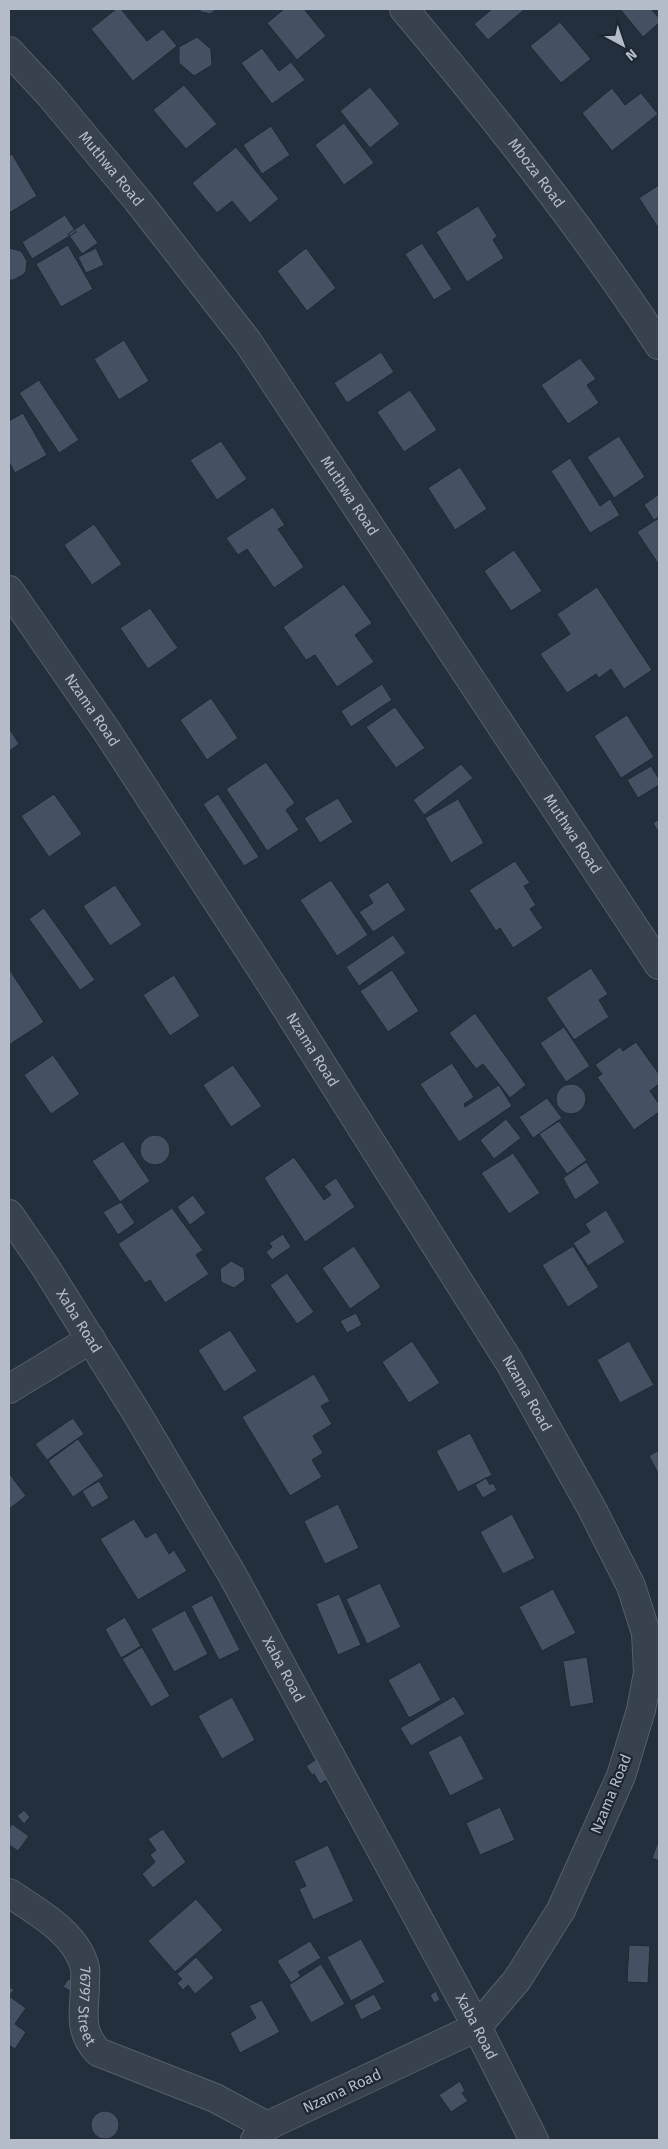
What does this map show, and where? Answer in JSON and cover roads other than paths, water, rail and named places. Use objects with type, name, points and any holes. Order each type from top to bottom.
[{"type":"street","name":"Mboza Road","points":[[404,9],[545,182],[623,290],[659,345]]},
{"type":"street","name":"Muthwa Road","points":[[9,51],[50,95],[138,201],[248,342],[659,966]]},
{"type":"street","name":"Nzama Road","points":[[9,590],[111,739],[262,971],[510,1363],[591,1507],[631,1586],[646,1632],[648,1673],[641,1710],[621,1776],[561,1910],[517,1980],[477,2027],[261,2133]]},
{"type":"street","name":"Xaba Road","points":[[9,1214],[136,1412],[233,1576],[477,2027],[534,2140]]},
{"type":"street","points":[[9,1389],[90,1339]]},
{"type":"street","name":"76797 Street","points":[[9,1893],[44,1917],[72,1942],[85,1968],[82,2019],[84,2032],[89,2043],[98,2052],[215,2098],[261,2133]]}]
